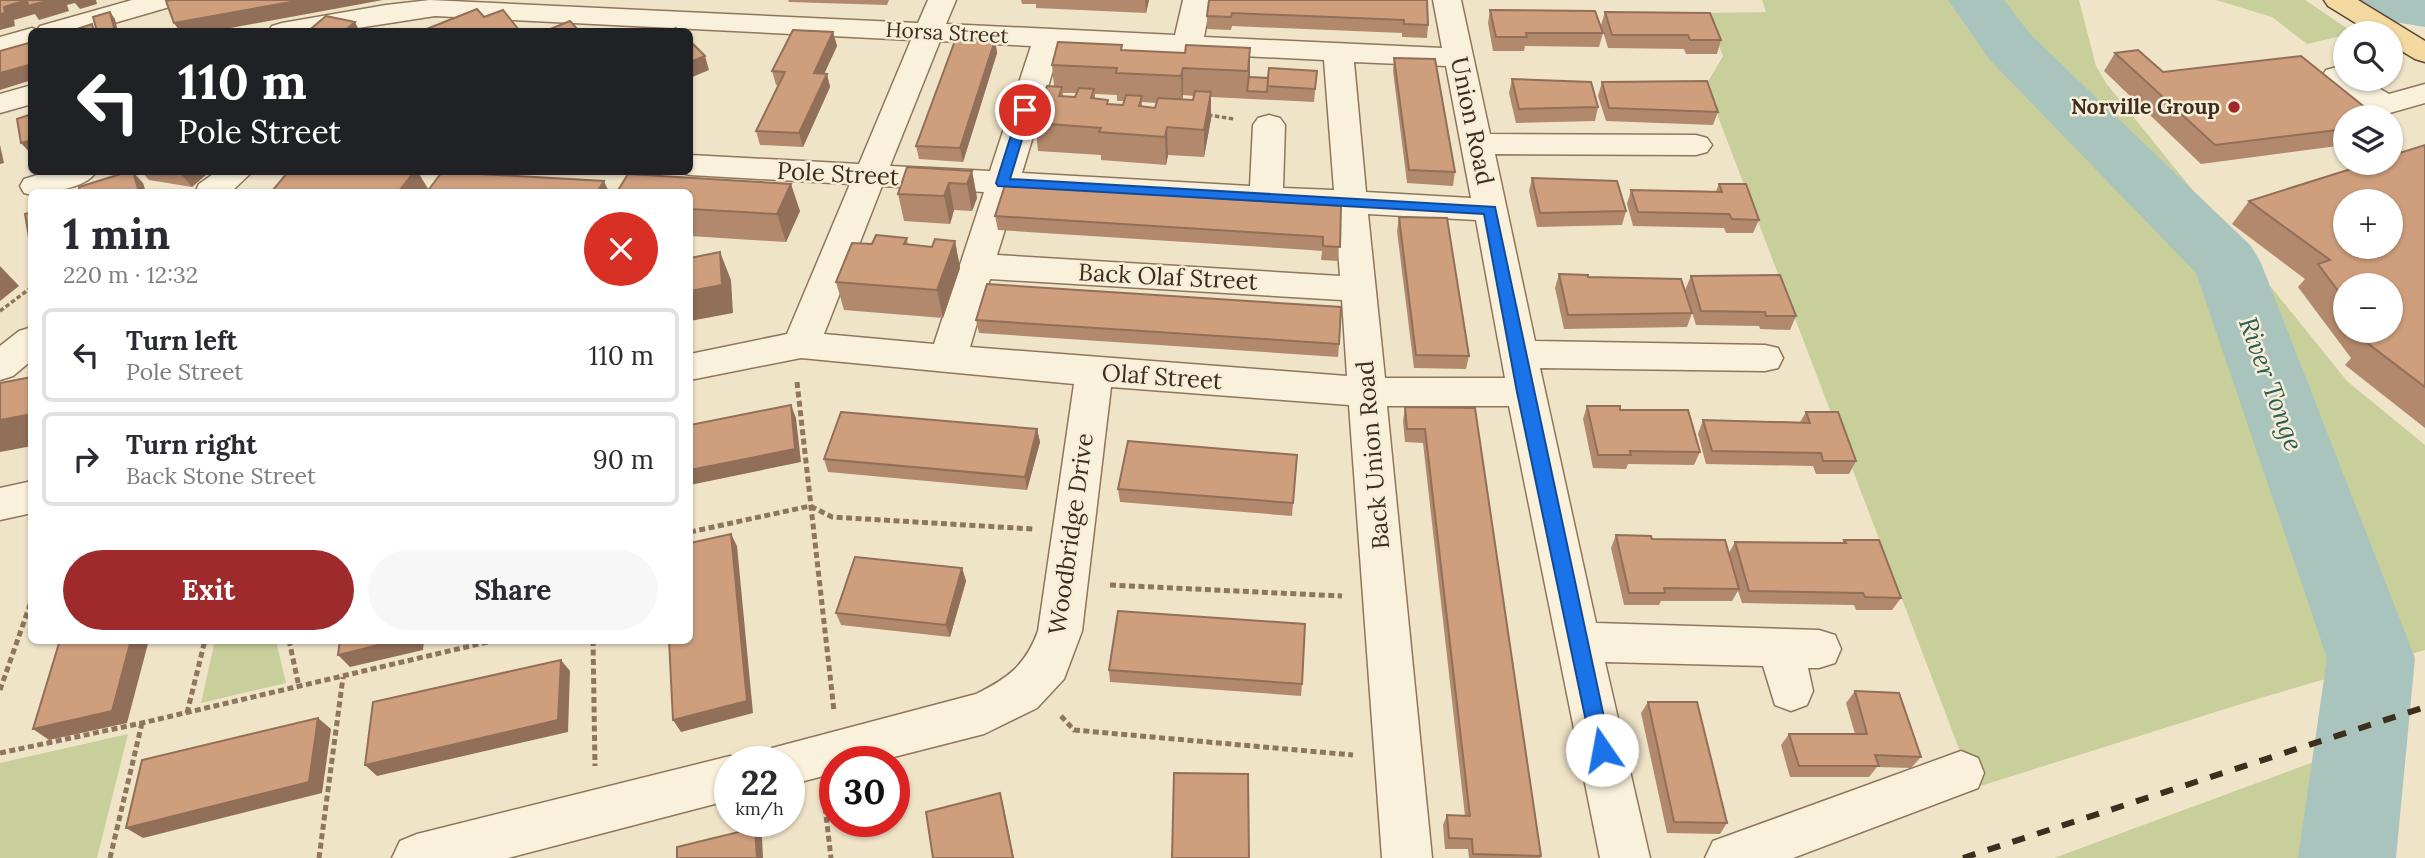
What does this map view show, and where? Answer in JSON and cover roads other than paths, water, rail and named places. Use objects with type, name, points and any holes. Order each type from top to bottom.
[{"type":"main road","points":[[2338,0],[2414,46]]},
{"type":"street","points":[[797,345],[942,0]]},
{"type":"street","points":[[1188,45],[1197,0]]},
{"type":"street","name":"Union Road","points":[[1447,0],[1520,354],[1525,392],[1625,858]]},
{"type":"street","points":[[411,28],[439,4]]},
{"type":"street","name":"Horsa Street","points":[[304,28],[439,4],[1460,58]]},
{"type":"street","points":[[67,28],[146,9]]},
{"type":"street","points":[[0,46],[28,38]]},
{"type":"street","points":[[948,358],[1048,38]]},
{"type":"street","name":"Back Union Road","points":[[1338,52],[1407,858]]},
{"type":"street","points":[[2362,91],[2386,105],[2425,93]]},
{"type":"street","points":[[0,104],[28,95]]},
{"type":"street","points":[[1266,197],[1269,125]]},
{"type":"street","points":[[1477,144],[1664,156],[1696,145]]},
{"type":"street","name":"Pole Street","points":[[693,165],[1490,210]]},
{"type":"street","points":[[36,186],[71,175]]},
{"type":"street","points":[[215,189],[232,175]]},
{"type":"street","name":"Back Olaf Street","points":[[976,266],[1359,289]]},
{"type":"street","points":[[0,366],[28,343]]},
{"type":"street","name":"Olaf Street","points":[[693,366],[797,345],[1094,372],[1368,392],[1525,392]]},
{"type":"street","points":[[1520,354],[1720,372],[1765,358]]},
{"type":"street","name":"Woodbridge Drive","points":[[816,757],[984,713],[1021,694],[1048,665],[1060,631],[1094,372]]},
{"type":"street","points":[[0,504],[28,498]]},
{"type":"street","points":[[1579,642],[1800,648],[1791,691]]},
{"type":"street","points":[[1730,858],[1961,774]]},
{"type":"street","points":[[417,858],[714,782]]},
{"type":"water","points":[[2381,0],[2425,1],[2425,23],[2422,23]]},
{"type":"waterway","name":"River Tonge","points":[[1976,0],[2010,47],[2227,263],[2371,658],[2347,858]]},
{"type":"waterway","name":"River Tonge","points":[[2356,0],[2425,10]]},
{"type":"railway","points":[[1963,858],[2425,707]]},
{"type":"place","name":"Norville Group","points":[[2234,107]]}]
